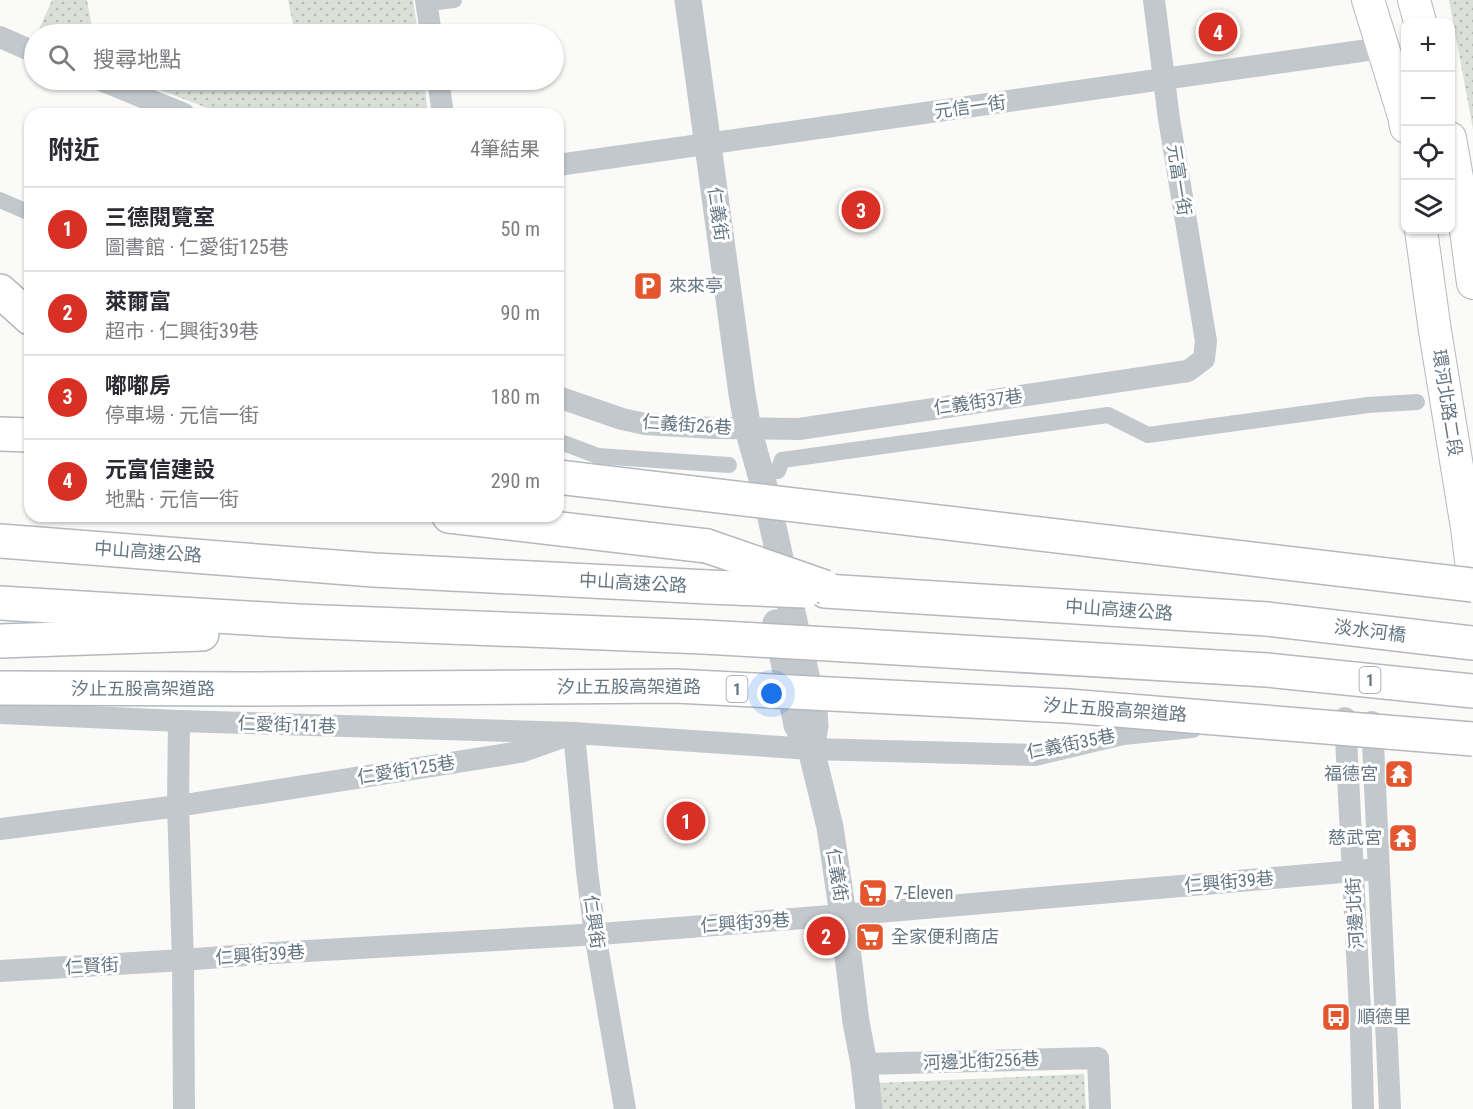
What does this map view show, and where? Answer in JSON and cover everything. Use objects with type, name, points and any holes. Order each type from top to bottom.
[{"type":"highway","points":[[0,291],[24,313]]},
{"type":"highway","points":[[0,434],[24,435]]},
{"type":"highway","points":[[564,478],[1086,537],[1473,585]]},
{"type":"highway","points":[[501,522],[707,546],[828,590]]},
{"type":"highway","name":"中山高速公路","points":[[0,541],[374,570],[828,590],[1267,619]]},
{"type":"highway","name":"1","points":[[0,603],[285,620],[704,637],[1267,670],[1473,691]]},
{"type":"highway","name":"淡水河橋","points":[[1267,619],[1473,643]]},
{"type":"highway","points":[[0,641],[468,627]]},
{"type":"highway","name":"汐止五股高架道路","points":[[0,688],[675,686],[1068,706],[1473,739]]},
{"type":"main road","points":[[1368,0],[1406,126]]},
{"type":"main road","points":[[1414,0],[1419,18]]},
{"type":"main road","points":[[1455,165],[1466,223],[1473,284]]},
{"type":"main road","name":"環河北路二段","points":[[1422,234],[1473,576]]},
{"type":"street","name":"仁義街","points":[[688,0],[748,429],[745,480],[797,725],[811,749],[830,827],[869,1109]]},
{"type":"street","name":"元富一街","points":[[1154,0],[1169,119],[1206,341],[1204,358]]},
{"type":"street","points":[[433,24],[439,1]]},
{"type":"street","points":[[0,37],[24,48]]},
{"type":"street","name":"元信一街","points":[[564,164],[1382,48]]},
{"type":"street","points":[[125,90],[169,108]]},
{"type":"street","points":[[439,90],[442,108]]},
{"type":"street","points":[[0,200],[24,210]]},
{"type":"street","name":"仁義街37巷","points":[[748,429],[799,429],[1188,371],[1204,358]]},
{"type":"street","name":"仁義街26巷","points":[[564,399],[622,419],[645,424],[748,429]]},
{"type":"street","points":[[778,471],[782,460],[1108,415],[1148,435],[1368,405],[1416,402]]},
{"type":"street","points":[[564,443],[598,456],[729,465]]},
{"type":"street","name":"仁愛街141巷","points":[[0,713],[179,722],[574,733]]},
{"type":"street","name":"仁義街35巷","points":[[811,749],[1035,755],[1123,734],[1319,715],[1372,722],[1473,726]]},
{"type":"street","name":"河邊北街","points":[[1345,718],[1363,1109]]},
{"type":"street","points":[[179,722],[178,806],[183,960],[184,1109]]},
{"type":"street","name":"河邊北街","points":[[1372,722],[1390,1109]]},
{"type":"street","name":"仁愛街125巷","points":[[0,829],[178,806],[520,752],[574,733],[811,749]]},
{"type":"street","name":"仁興街","points":[[574,733],[595,934],[626,1109]]},
{"type":"street","name":"仁興街39巷","points":[[183,960],[595,934],[1378,869]]},
{"type":"street","name":"仁賢街","points":[[0,971],[183,960]]},
{"type":"street","name":"河邊北街256巷","points":[[864,1064],[1098,1058],[1100,1109]]},
{"type":"shaded area","points":[[52,0],[87,0],[91,24],[41,24]]},
{"type":"shaded area","points":[[288,0],[413,0],[417,24],[293,24]]},
{"type":"shaded area","points":[[1449,0],[1473,0],[1473,129],[1455,32],[1455,18],[1452,18]]},
{"type":"shaded area","points":[[160,90],[425,90],[427,108],[207,108]]},
{"type":"shaded area","points":[[1084,1074],[1086,1109],[881,1109],[878,1083]]},
{"type":"place","name":"元富信建設","points":[[1218,32]]},
{"type":"place","name":"嘟嘟房","points":[[861,210]]},
{"type":"place","name":"來來亭","points":[[648,286]]},
{"type":"place","name":"福德宮","points":[[1399,774]]},
{"type":"place","name":"三德閱覽室","points":[[686,821]]},
{"type":"place","name":"慈武宮","points":[[1403,838]]},
{"type":"place","name":"7-Eleven","points":[[873,893]]},
{"type":"place","name":"萊爾富","points":[[826,936]]},
{"type":"place","name":"全家便利商店","points":[[870,937]]},
{"type":"place","name":"順德里","points":[[1336,1017]]}]
